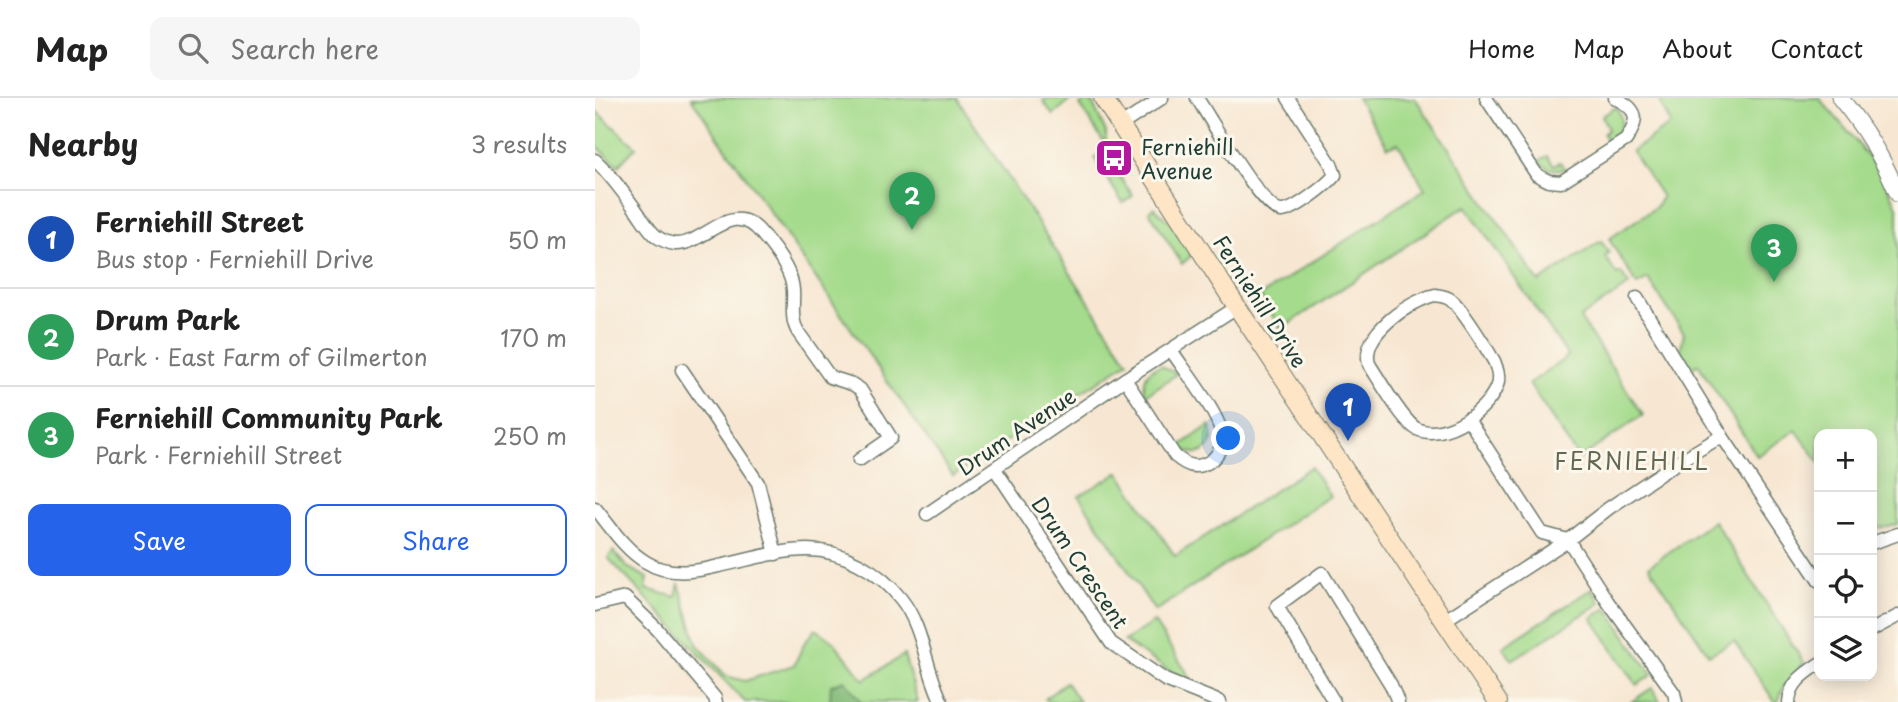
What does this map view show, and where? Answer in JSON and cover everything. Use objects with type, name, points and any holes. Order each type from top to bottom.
[{"type":"main road","name":"Ferniehill Drive","points":[[1103,98],[1497,702]]},
{"type":"street","points":[[1121,125],[1162,98]]},
{"type":"street","points":[[1197,98],[1236,160],[1270,206],[1280,211],[1289,209],[1329,183],[1335,175],[1331,164],[1287,98]]},
{"type":"street","points":[[1486,98],[1537,175],[1549,181],[1561,182],[1626,140],[1632,132],[1634,112],[1615,98]]},
{"type":"street","points":[[1840,98],[1866,131],[1898,194]]},
{"type":"street","points":[[595,160],[618,185],[655,235],[668,242],[689,243],[721,223],[731,220],[750,224],[761,232],[790,276],[794,325],[797,332],[830,377],[860,389],[896,434],[859,460]]},
{"type":"street","points":[[1435,295],[1452,301],[1498,371],[1494,392],[1468,419],[1452,428],[1433,432],[1417,429],[1406,420],[1369,364],[1367,356],[1376,332],[1424,298],[1435,295]]},
{"type":"street","points":[[1637,298],[1722,436],[1814,574]]},
{"type":"street","name":"Drum Avenue","points":[[927,513],[1237,307]]},
{"type":"street","points":[[1125,379],[1175,456],[1186,466],[1198,466],[1208,462],[1223,443],[1223,434],[1215,417],[1171,350]]},
{"type":"street","points":[[682,370],[758,483],[776,554]]},
{"type":"street","points":[[1468,419],[1542,533],[1568,540],[1608,603],[1674,693],[1677,702]]},
{"type":"street","points":[[1445,620],[1568,540],[1609,508],[1678,462],[1722,436]]},
{"type":"street","name":"Drum Crescent","points":[[995,469],[1111,643],[1165,680],[1220,702]]},
{"type":"street","points":[[595,508],[631,550],[646,563],[663,569],[699,571],[776,554],[809,550],[838,555],[862,566],[900,598],[917,624],[931,677],[942,702]]},
{"type":"street","points":[[1877,541],[1898,534]]},
{"type":"street","points":[[1334,702],[1277,606],[1322,573],[1391,685],[1398,702]]},
{"type":"street","points":[[595,605],[625,598],[657,629],[716,702]]},
{"type":"street","points":[[1877,627],[1898,616]]},
{"type":"street","points":[[1789,702],[1798,679],[1814,668]]},
{"type":"green space","points":[[691,98],[957,98],[1128,362],[953,476]]},
{"type":"green space","points":[[1047,98],[1070,100],[1053,115],[1043,101]]},
{"type":"green space","points":[[1090,98],[1106,132],[1106,146],[1080,105]]},
{"type":"green space","points":[[1357,98],[1415,98],[1539,282],[1601,241],[1609,253],[1605,257],[1617,275],[1621,273],[1629,285],[1580,318],[1643,415],[1579,459],[1529,384],[1568,356],[1466,206],[1281,329],[1260,296],[1425,189],[1398,143],[1388,147]]},
{"type":"green space","points":[[1662,98],[1819,98],[1883,178],[1898,209],[1898,524],[1877,528],[1877,429],[1814,429],[1814,455],[1796,430],[1757,456],[1698,364],[1690,370],[1680,351],[1684,333],[1648,279],[1637,285],[1609,239],[1656,207],[1662,197],[1632,151],[1671,124],[1660,103]]},
{"type":"green space","points":[[1616,107],[1621,122],[1616,134],[1608,142],[1603,134],[1608,129],[1602,116]]},
{"type":"green space","points":[[595,110],[636,147],[618,166],[595,144]]},
{"type":"green space","points":[[1103,151],[1133,196],[1123,203],[1094,158]]},
{"type":"green space","points":[[1547,156],[1554,165],[1560,162],[1566,170],[1550,169],[1538,162]]},
{"type":"green space","points":[[1154,207],[1173,225],[1192,255],[1182,264],[1149,211]]},
{"type":"green space","points":[[1161,365],[1177,374],[1146,395],[1146,376]]},
{"type":"green space","points":[[1210,425],[1212,440],[1205,450],[1194,453],[1180,446]]},
{"type":"green space","points":[[1311,467],[1330,496],[1155,611],[1079,496],[1119,472],[1175,556]]},
{"type":"green space","points":[[1714,521],[1804,663],[1783,688],[1778,702],[1775,702],[1734,641],[1709,655],[1649,566]]},
{"type":"green space","points":[[613,551],[627,567],[648,578],[646,589],[676,597],[679,583],[697,644],[726,676],[745,681],[794,665],[805,642],[816,629],[834,642],[864,680],[904,655],[918,702],[745,702],[608,558]]},
{"type":"green space","points":[[1592,589],[1601,603],[1512,660],[1503,647]]},
{"type":"green space","points":[[1607,608],[1652,675],[1637,685],[1592,618]]},
{"type":"green space","points":[[1154,622],[1193,682],[1171,672],[1124,641]]},
{"type":"green space","points":[[845,680],[861,702],[830,702],[831,685]]},
{"type":"green space","points":[[1066,682],[1079,702],[1048,702],[1045,699]]},
{"type":"green space","points":[[1652,688],[1660,701],[1631,702]]},
{"type":"place","name":"Ferniehill Avenue","points":[[1114,158]]},
{"type":"place","name":"Drum Park","points":[[912,230]]},
{"type":"place","name":"Ferniehill Community Park","points":[[1774,282]]},
{"type":"place","name":"Ferniehill Street","points":[[1348,441]]},
{"type":"district","name":"FERNIEHILL","points":[[1632,460]]}]
